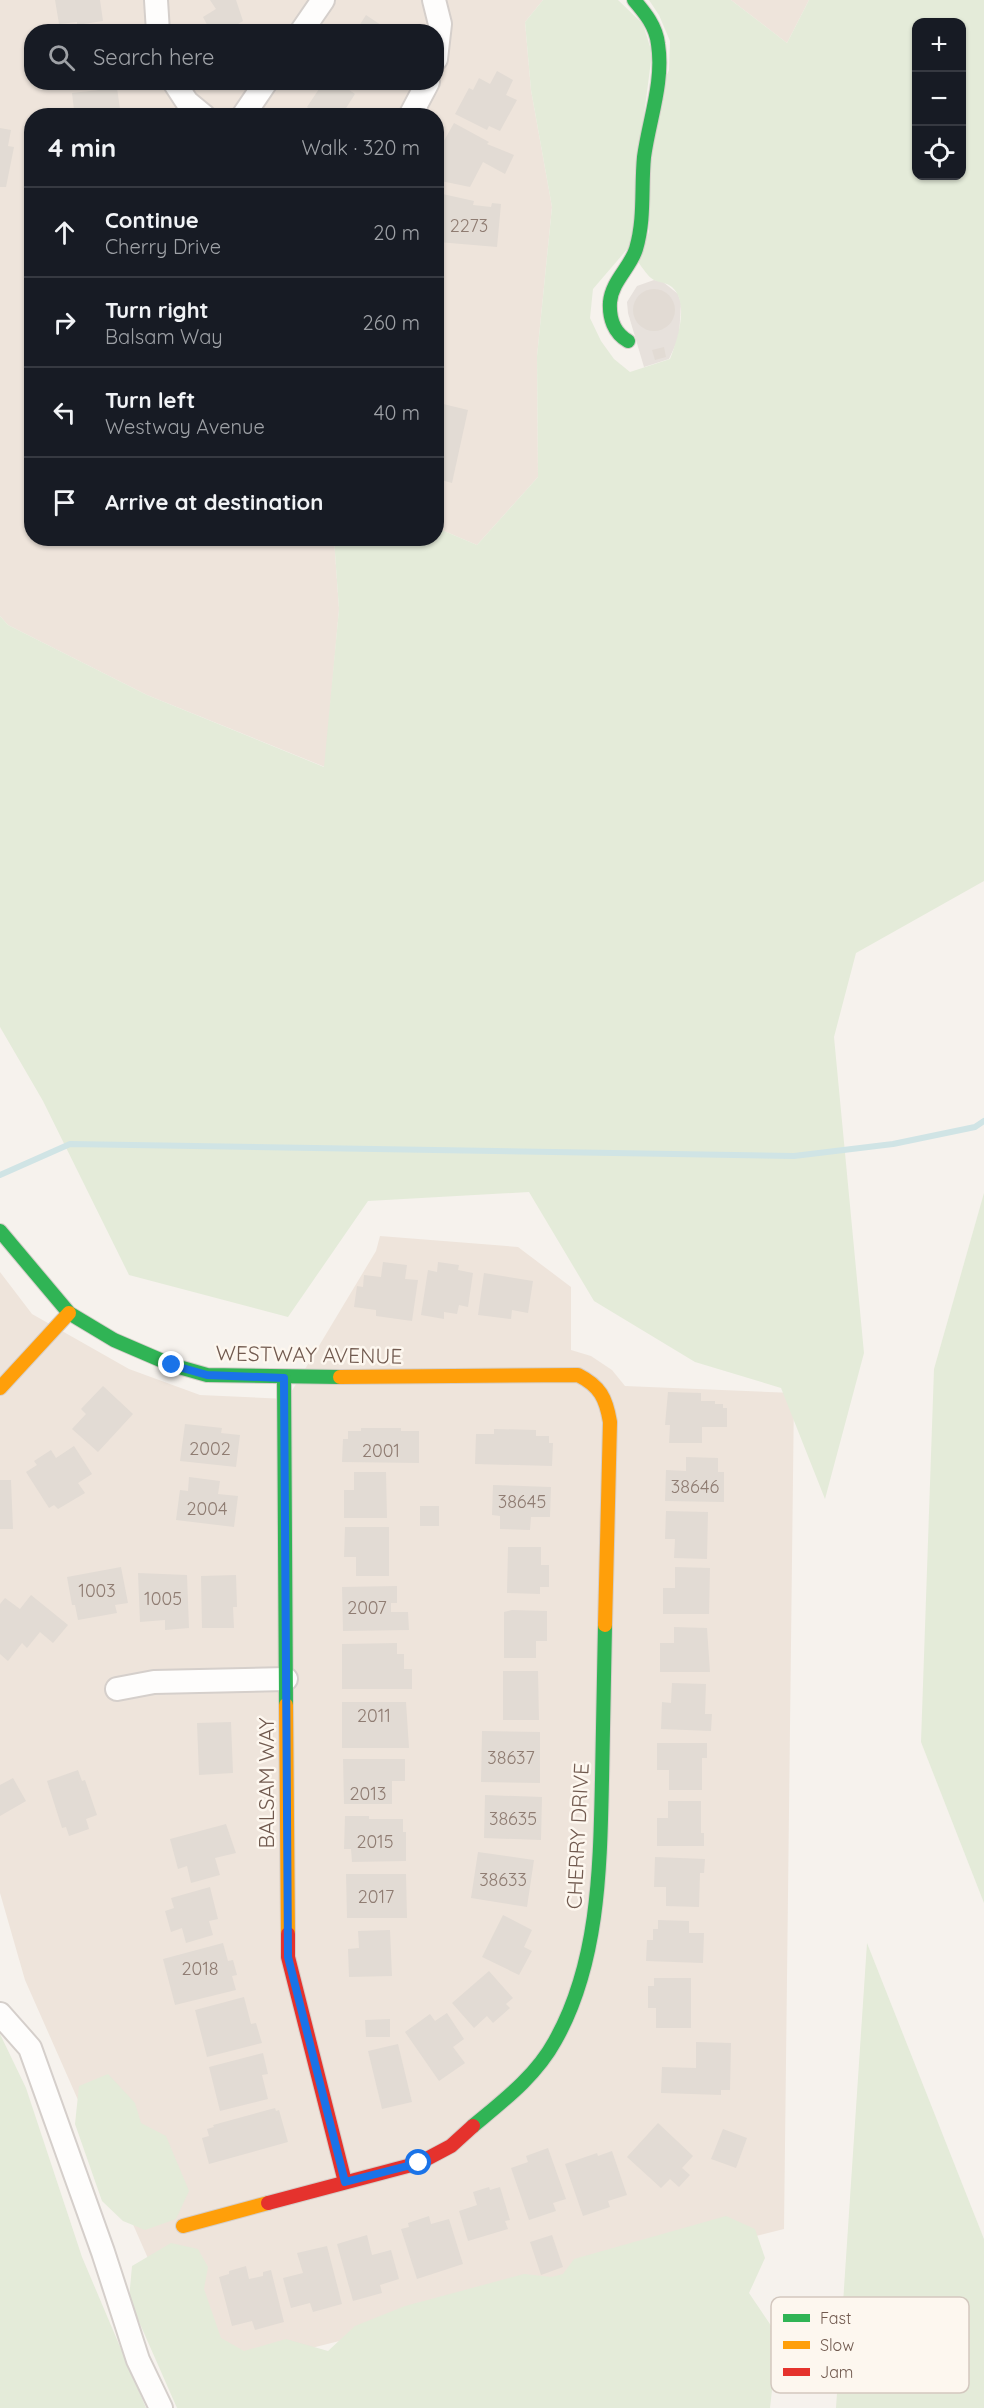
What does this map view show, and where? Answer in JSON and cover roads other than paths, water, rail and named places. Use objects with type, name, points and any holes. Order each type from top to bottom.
[{"type":"street","points":[[156,0],[158,24]]},
{"type":"street","points":[[306,24],[323,0]]},
{"type":"street","points":[[434,0],[440,24]]},
{"type":"street","points":[[628,341],[620,337],[613,325],[612,290],[634,254],[641,231],[644,161],[660,59],[654,27],[634,0]]},
{"type":"street","points":[[180,90],[195,108]]},
{"type":"street","points":[[248,108],[261,90]]},
{"type":"street","points":[[414,108],[424,90]]},
{"type":"street","name":"WESTWAY AVENUE","points":[[0,1231],[69,1313],[114,1340],[172,1365],[207,1375],[284,1378],[557,1374],[578,1375],[595,1383]]},
{"type":"street","points":[[0,1388],[69,1313]]},
{"type":"street","name":"BALSAM WAY","points":[[284,1378],[288,1957],[345,2182]]},
{"type":"street","name":"CHERRY DRIVE","points":[[183,2226],[419,2163],[451,2146],[521,2085],[554,2043],[577,1995],[592,1926],[600,1867],[610,1422],[606,1397],[595,1383]]},
{"type":"street","points":[[117,1689],[154,1682],[286,1679]]},
{"type":"street","points":[[0,2014],[30,2048],[103,2252],[138,2360],[161,2408]]},
{"type":"waterway","points":[[0,1175],[70,1144],[794,1156],[893,1144],[975,1127],[984,1121]]}]
